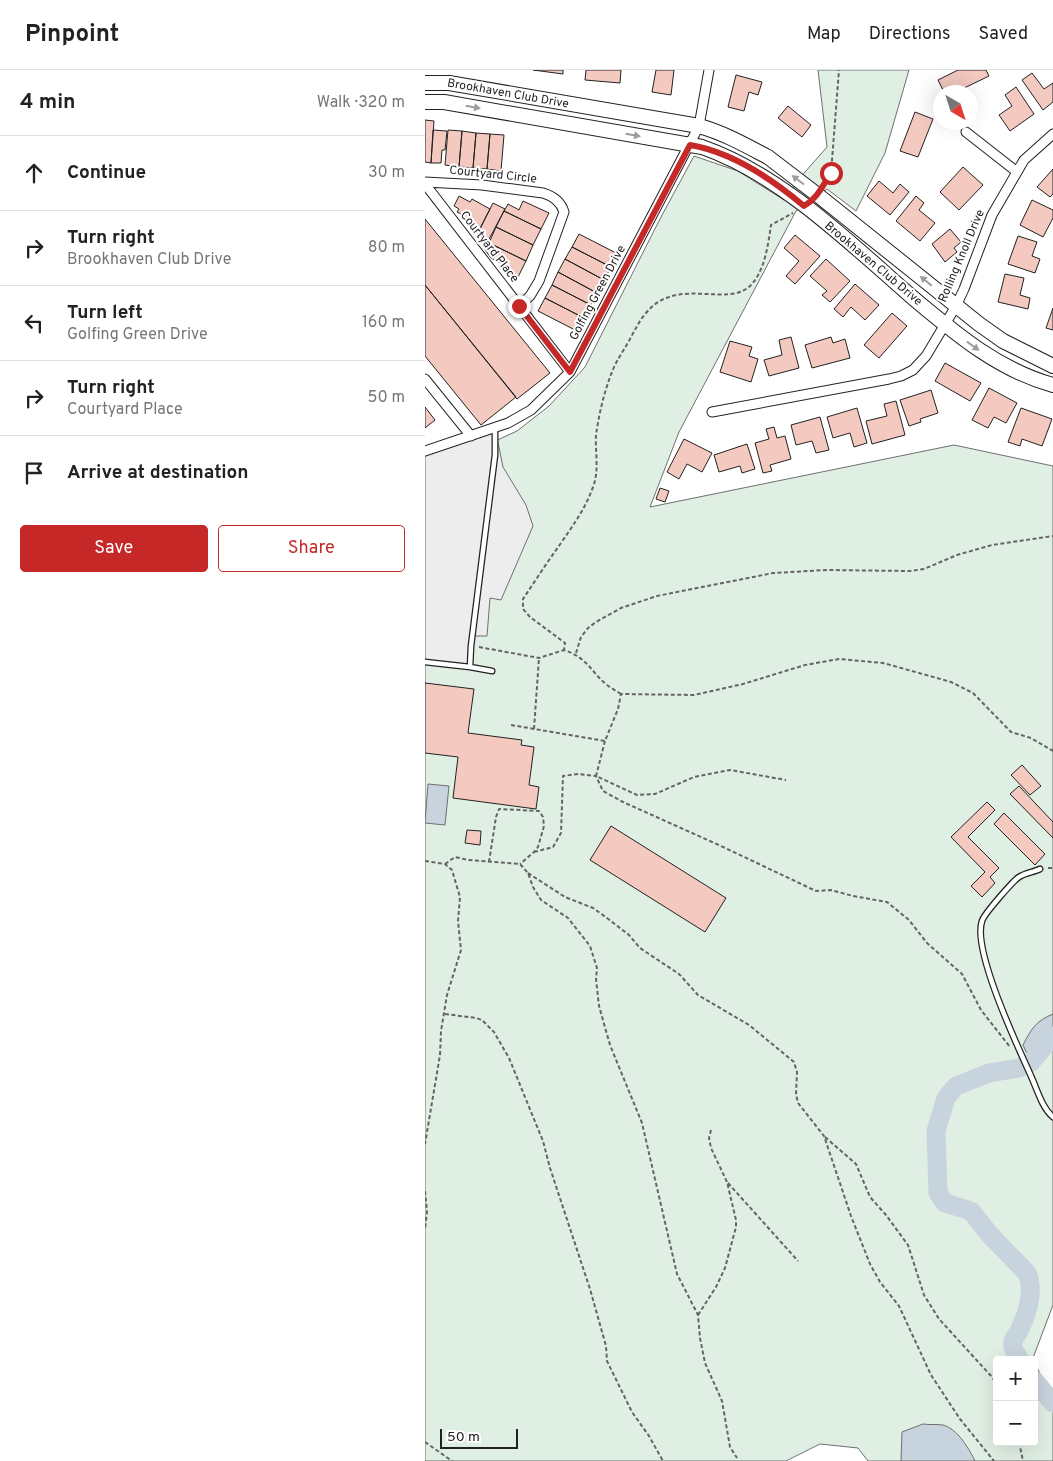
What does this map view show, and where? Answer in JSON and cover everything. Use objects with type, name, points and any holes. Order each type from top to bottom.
[{"type":"main road","name":"Brookhaven Club Drive","points":[[425,83],[449,83],[699,126],[716,131],[768,157],[1003,341],[1053,366]]},
{"type":"main road","points":[[510,114],[513,95]]},
{"type":"main road","name":"Brookhaven Club Drive","points":[[425,102],[444,102],[702,147],[720,153],[757,172],[804,206],[846,239],[944,324],[981,351],[1014,372],[1053,385]]},
{"type":"street","name":"Golfing Green Drive","points":[[425,451],[495,428],[531,410],[570,372],[699,126],[709,70]]},
{"type":"street","points":[[965,132],[1017,172]]},
{"type":"street","name":"Rolling Knoll Drive","points":[[712,412],[901,376],[913,370],[926,356],[956,306],[992,215],[1017,172],[1025,160],[1053,134]]},
{"type":"street","name":"Courtyard Place","points":[[425,183],[570,372]]},
{"type":"street","name":"Courtyard Circle","points":[[425,183],[482,185],[543,193],[562,206],[563,212],[539,281],[530,296],[519,306]]},
{"type":"street","points":[[425,379],[471,436]]},
{"type":"lane","points":[[470,667],[495,455],[495,428]]},
{"type":"lane","points":[[425,662],[493,671]]},
{"type":"lane","points":[[1040,869],[1019,877],[999,898],[982,921],[981,939],[991,979],[1019,1049],[1053,1117]]},
{"type":"path","points":[[818,195],[831,173],[839,70]]},
{"type":"path","points":[[564,650],[565,643],[530,617],[523,609],[523,600],[589,497],[595,480],[596,436],[600,412],[612,371],[646,312],[659,301],[674,295],[690,293],[734,294],[742,292],[749,287],[755,281],[767,250],[771,225],[804,206]]},
{"type":"path","points":[[575,654],[581,637],[596,622],[621,608],[657,596],[773,573],[827,570],[925,569],[957,555],[992,545],[1053,536]]},
{"type":"path","points":[[471,646],[539,658],[564,650],[586,661],[607,684],[621,694],[694,694],[743,684],[805,665],[839,658],[883,663],[951,682],[973,693],[1011,732],[1031,738],[1053,751]]},
{"type":"path","points":[[534,730],[539,658]]},
{"type":"path","points":[[621,694],[618,710],[605,741],[596,776],[603,791],[817,891],[831,890],[887,902],[909,920],[927,943],[961,974],[993,1027],[1014,1052],[1022,1055]]},
{"type":"path","points":[[511,725],[605,741]]},
{"type":"path","points":[[534,852],[553,847],[561,833],[563,776],[578,774],[596,776],[637,795],[655,794],[694,777],[730,770],[786,780]]},
{"type":"path","points":[[445,864],[455,857],[468,860],[489,862],[520,864],[538,847],[544,826],[543,817],[539,811],[499,809],[496,816],[489,862]]},
{"type":"path","points":[[425,861],[445,864],[452,870],[460,897],[457,921],[461,950],[447,995],[441,1031],[440,1055],[425,1144]]},
{"type":"path","points":[[520,864],[528,873],[565,897],[593,908],[629,935],[639,948],[679,974],[698,995],[749,1025],[788,1055],[794,1062],[797,1072],[796,1094],[798,1103],[824,1136],[856,1164],[870,1197],[887,1215],[908,1244],[924,1295],[939,1319],[993,1379]]},
{"type":"path","points":[[528,873],[533,887],[541,900],[568,918],[590,946],[597,968],[596,980],[599,1006],[610,1045],[642,1123],[677,1274],[698,1315],[705,1363],[722,1401],[730,1447],[737,1458]]},
{"type":"path","points":[[445,1014],[482,1020],[494,1032],[509,1058],[543,1141],[590,1289],[604,1339],[607,1361],[632,1412],[649,1436],[663,1461]]},
{"type":"path","points":[[698,1315],[716,1287],[725,1268],[737,1220],[727,1182],[711,1148],[709,1138],[711,1130]]},
{"type":"path","points":[[824,1136],[851,1216],[870,1264],[880,1282],[899,1306],[931,1375],[960,1419],[994,1461]]},
{"type":"path","points":[[727,1182],[798,1261]]},
{"type":"path","points":[[425,1191],[427,1212],[425,1229]]},
{"type":"path","points":[[425,1442],[452,1461]]},
{"type":"path","points":[[1020,1446],[1023,1461]]},
{"type":"green space","points":[[818,70],[909,70],[885,153],[856,211],[827,189],[796,211],[679,432],[650,507],[954,445],[1053,466],[1053,1305],[1034,1356],[993,1356],[993,1446],[1038,1446],[1038,1369],[1053,1401],[1053,1461],[868,1461],[858,1448],[820,1444],[786,1461],[425,1461],[425,467],[450,462],[517,431],[549,406],[585,367],[694,156],[738,171],[784,200],[827,147]]},
{"type":"shaded area","points":[[495,428],[503,467],[526,505],[533,526],[501,600],[490,598],[487,636],[473,636],[470,667],[425,662],[425,450]]},
{"type":"shaded area","points":[[428,784],[449,786],[445,825],[425,823]]},
{"type":"shaded area","points":[[1053,1014],[1053,1049],[1039,1065],[1032,1065],[1023,1045],[1035,1026]]},
{"type":"shaded area","points":[[923,1424],[948,1427],[962,1440],[975,1461],[901,1461],[902,1432]]},
{"type":"building","points":[[533,70],[563,70],[563,74]]},
{"type":"building","points":[[586,70],[621,70],[620,83],[585,80]]},
{"type":"building","points":[[656,70],[674,70],[671,95],[652,92]]},
{"type":"building","points":[[958,70],[986,70],[989,76],[970,85],[940,85],[938,80]]},
{"type":"building","points":[[1032,73],[1044,89],[1053,83],[1053,102],[1043,110],[1022,80]]},
{"type":"building","points":[[736,75],[762,82],[758,95],[749,92],[744,111],[728,107]]},
{"type":"building","points":[[1016,87],[1034,114],[1010,131],[999,115],[1012,106],[1005,95]]},
{"type":"building","points":[[788,106],[811,125],[802,137],[778,118]]},
{"type":"building","points":[[915,112],[933,119],[918,157],[900,151]]},
{"type":"building","points":[[425,120],[434,121],[431,163],[425,162]]},
{"type":"building","points":[[433,130],[447,131],[445,150],[442,150],[441,163],[431,163]]},
{"type":"building","points":[[448,130],[462,131],[459,167],[445,165]]},
{"type":"building","points":[[462,131],[476,133],[473,168],[459,167]]},
{"type":"building","points":[[476,133],[490,134],[487,169],[473,168]]},
{"type":"building","points":[[490,134],[504,135],[501,171],[487,169]]},
{"type":"building","points":[[963,167],[983,185],[959,210],[940,192]]},
{"type":"building","points":[[1053,169],[1053,194],[1050,197],[1037,187]]},
{"type":"building","points":[[879,181],[893,193],[900,184],[909,192],[890,215],[867,196]]},
{"type":"building","points":[[459,196],[470,202],[472,199],[490,209],[478,232],[470,228],[472,224],[461,218],[463,215],[457,212],[459,209],[454,206]]},
{"type":"building","points":[[916,196],[924,203],[919,210],[935,223],[920,241],[896,221]]},
{"type":"building","points":[[1032,200],[1053,210],[1053,218],[1043,237],[1020,225]]},
{"type":"building","points":[[523,201],[549,213],[541,229],[504,211],[508,204],[519,210]]},
{"type":"building","points":[[493,203],[505,209],[487,243],[476,237]]},
{"type":"building","points":[[504,211],[541,229],[533,245],[496,227]]},
{"type":"building","points":[[425,219],[550,373],[517,399],[425,285]]},
{"type":"building","points":[[496,227],[533,245],[526,261],[489,243]]},
{"type":"building","points":[[950,229],[961,242],[954,248],[957,252],[945,262],[932,244]]},
{"type":"building","points":[[579,234],[618,254],[611,267],[572,247]]},
{"type":"building","points":[[795,235],[820,256],[795,284],[786,276],[799,261],[784,248]]},
{"type":"building","points":[[1018,236],[1037,242],[1032,256],[1040,259],[1035,273],[1008,264]]},
{"type":"building","points":[[489,243],[526,261],[518,277],[506,271],[508,267],[491,258],[485,250]]},
{"type":"building","points":[[572,247],[611,267],[604,280],[565,259]]},
{"type":"building","points":[[565,259],[604,280],[597,293],[558,272]]},
{"type":"building","points":[[826,259],[850,281],[830,302],[822,295],[827,291],[810,276]]},
{"type":"building","points":[[558,272],[597,293],[591,305],[552,285]]},
{"type":"building","points":[[1005,274],[1024,278],[1020,295],[1030,298],[1028,309],[998,302]]},
{"type":"building","points":[[855,284],[879,305],[865,320],[851,307],[843,317],[834,309]]},
{"type":"building","points":[[425,285],[516,397],[481,425],[425,356]]},
{"type":"building","points":[[552,285],[591,305],[584,318],[545,298]]},
{"type":"building","points":[[545,298],[584,318],[577,331],[538,311]]},
{"type":"building","points":[[1053,308],[1053,330],[1046,328]]},
{"type":"building","points":[[892,313],[907,326],[879,358],[864,345]]},
{"type":"building","points":[[791,337],[799,368],[769,376],[764,360],[782,355],[779,340]]},
{"type":"building","points":[[831,337],[833,343],[845,339],[850,358],[812,368],[805,345]]},
{"type":"building","points":[[730,341],[752,347],[749,356],[758,359],[751,382],[720,372]]},
{"type":"building","points":[[945,363],[981,383],[970,401],[935,381]]},
{"type":"building","points":[[989,388],[1017,403],[1006,423],[994,417],[988,428],[972,420]]},
{"type":"building","points":[[931,390],[938,413],[920,419],[921,422],[909,426],[900,400]]},
{"type":"building","points":[[896,401],[905,435],[872,444],[866,421],[887,416],[884,404]]},
{"type":"building","points":[[425,407],[435,420],[425,428]]},
{"type":"building","points":[[857,408],[867,443],[854,447],[850,433],[833,438],[827,417]]},
{"type":"building","points":[[1021,408],[1052,419],[1042,446],[1022,439],[1020,446],[1008,442]]},
{"type":"building","points":[[820,417],[829,450],[816,453],[812,441],[796,445],[791,425]]},
{"type":"building","points":[[774,427],[777,438],[785,436],[791,459],[770,465],[772,471],[763,473],[755,443],[769,439],[766,429]]},
{"type":"building","points":[[684,439],[712,453],[702,472],[687,464],[679,479],[667,472]]},
{"type":"building","points":[[747,444],[755,469],[742,473],[740,466],[719,472],[714,455]]},
{"type":"building","points":[[660,488],[669,491],[665,502],[656,499]]},
{"type":"building","points":[[425,683],[474,689],[468,733],[522,740],[521,745],[534,747],[529,785],[539,787],[536,809],[453,798],[458,757],[425,753]]},
{"type":"building","points":[[1022,765],[1041,786],[1030,795],[1011,775]]},
{"type":"building","points":[[1019,786],[1053,822],[1053,838],[1010,794]]},
{"type":"building","points":[[987,802],[995,810],[968,837],[999,868],[990,877],[995,883],[982,897],[971,886],[985,872],[951,837]]},
{"type":"building","points":[[1004,813],[1045,854],[1035,865],[994,824]]},
{"type":"building","points":[[611,826],[726,898],[705,932],[590,860]]},
{"type":"building","points":[[467,830],[481,831],[480,845],[465,843]]},
{"type":"waterway","points":[[1018,1356],[1013,1344],[1025,1318],[1029,1303],[1030,1287],[1027,1273],[990,1235],[971,1211],[945,1203],[938,1193],[936,1131],[946,1098],[956,1086],[989,1073],[1019,1068],[1031,1062],[1053,1036]]},
{"type":"waterway","points":[[1038,1385],[1053,1403]]},
{"type":"route","points":[[519,306],[570,372],[690,145],[720,153],[757,172],[804,206],[812,202],[818,195],[831,173]]}]
